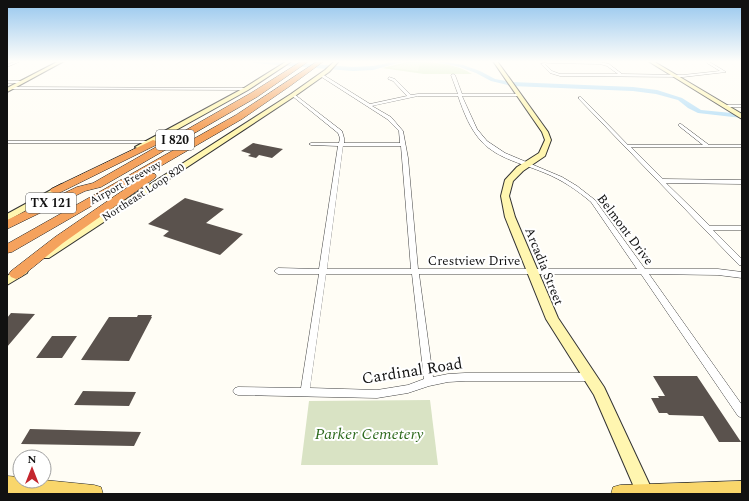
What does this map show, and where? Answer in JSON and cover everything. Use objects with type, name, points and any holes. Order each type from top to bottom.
[{"type":"highway","name":"Airport Freeway","points":[[7,225],[81,189],[97,185],[265,84]]},
{"type":"highway","name":"Airport Freeway","points":[[7,248],[200,140],[290,84]]},
{"type":"highway","points":[[55,191],[242,98],[250,92]]},
{"type":"highway","points":[[12,278],[59,240],[183,154],[200,140]]},
{"type":"highway","name":"I 820","points":[[7,231],[97,185]]},
{"type":"highway","name":"I 820","points":[[7,253],[45,228]]},
{"type":"main road","points":[[7,485],[94,494]]},
{"type":"main road","points":[[620,494],[742,490]]},
{"type":"street","points":[[10,215],[149,142],[250,92],[260,84]]},
{"type":"street","name":"Northeast Loop 820","points":[[12,278],[293,95],[304,84]]},
{"type":"street","points":[[346,84],[370,105],[389,118],[399,127],[402,135],[415,272],[429,382]]},
{"type":"street","points":[[398,84],[410,97]]},
{"type":"street","name":"Belmont Drive","points":[[456,84],[475,130],[482,139],[498,151],[556,176],[570,184],[593,202],[644,272],[742,413]]},
{"type":"street","name":"Arcadia Street","points":[[511,84],[545,132],[548,140],[542,154],[509,180],[505,196],[510,217],[555,324],[591,376],[646,493]]},
{"type":"street","points":[[689,84],[742,117]]},
{"type":"street","points":[[370,105],[410,97],[460,95],[514,88]]},
{"type":"street","points":[[9,89],[250,92]]},
{"type":"street","points":[[293,95],[342,135],[342,144],[305,392]]},
{"type":"street","points":[[580,98],[742,263]]},
{"type":"street","points":[[724,106],[742,106]]},
{"type":"street","points":[[681,125],[708,146]]},
{"type":"street","points":[[7,142],[149,142]]},
{"type":"street","points":[[311,144],[403,145]]},
{"type":"street","points":[[628,146],[742,146]]},
{"type":"street","points":[[662,181],[742,182]]},
{"type":"street","points":[[708,228],[742,228]]},
{"type":"street","name":"Crestview Drive","points":[[278,271],[718,272],[742,275]]},
{"type":"street","name":"Cardinal Road","points":[[238,391],[378,394],[408,389],[429,382],[465,377],[591,376]]},
{"type":"green space","name":"Parker Cemetery","points":[[430,400],[438,465],[301,465],[309,401]]},
{"type":"building","points":[[253,143],[283,149],[272,158],[259,155],[256,158],[248,156],[251,154],[241,151]]},
{"type":"building","points":[[185,198],[224,209],[206,223],[243,234],[220,255],[163,236],[169,231],[148,224]]},
{"type":"building","points":[[11,313],[35,314],[7,347],[7,318]]},
{"type":"building","points":[[138,315],[152,315],[152,317],[129,361],[81,360],[109,317],[137,317]]},
{"type":"building","points":[[52,336],[77,336],[62,358],[36,358]]},
{"type":"building","points":[[653,376],[697,376],[741,442],[719,442],[703,416],[669,415],[667,413],[659,413],[651,398],[665,396]]},
{"type":"building","points":[[83,391],[136,392],[129,406],[74,405]]},
{"type":"building","points":[[30,429],[141,432],[134,446],[21,444]]},
{"type":"waterway","points":[[521,84],[633,89],[657,92],[680,99],[690,107],[700,112],[742,116]]}]
